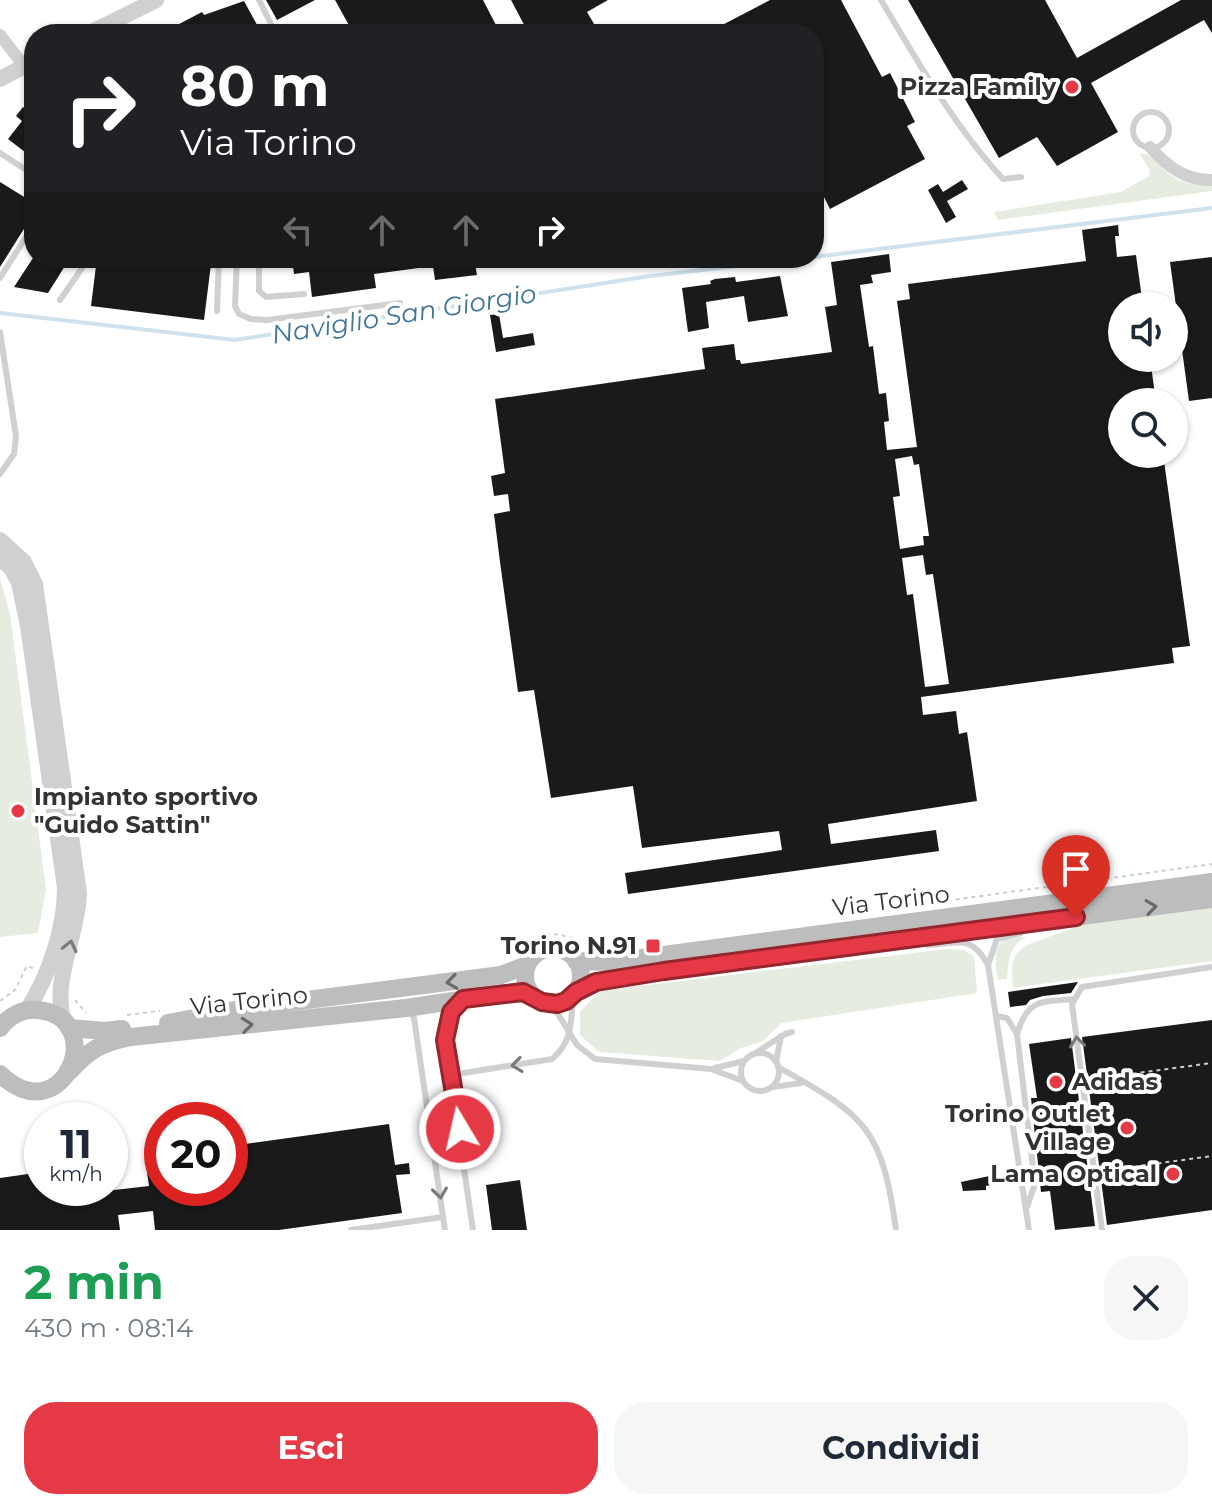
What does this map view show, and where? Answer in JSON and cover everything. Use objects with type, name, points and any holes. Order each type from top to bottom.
[{"type":"main road","name":"Via Torino","points":[[576,961],[611,962],[1212,882]]},
{"type":"main road","name":"Via Torino","points":[[575,994],[596,982],[664,971],[1212,899]]},
{"type":"main road","points":[[552,949],[568,953],[576,961],[581,975],[575,994],[557,1004],[540,1001],[526,984],[527,965],[538,953],[552,949]]},
{"type":"main road","name":"Via Torino","points":[[27,1010],[49,1012],[67,1026],[105,1031],[257,1006],[501,975],[527,965]]},
{"type":"main road","name":"Via Torino","points":[[0,1074],[22,1090],[36,1092],[61,1082],[84,1056],[104,1043],[131,1037],[406,1008],[523,992],[540,1001]]},
{"type":"main road","points":[[0,1028],[15,1014],[27,1010]]},
{"type":"main road","points":[[67,1026],[75,1050],[69,1072]]},
{"type":"street","points":[[108,24],[156,0]]},
{"type":"street","points":[[0,35],[24,59]]},
{"type":"street","points":[[0,79],[24,67]]},
{"type":"street","points":[[1155,146],[1172,170],[1192,179],[1212,180]]},
{"type":"street","points":[[0,540],[24,562],[35,584],[79,893],[77,918],[60,993],[67,1026]]},
{"type":"street","points":[[0,558],[16,575],[24,603],[65,888],[63,914],[50,958],[38,993],[27,1010]]},
{"type":"lane","points":[[259,0],[271,24]]},
{"type":"lane","points":[[881,0],[982,156],[1003,179],[1021,177]]},
{"type":"lane","points":[[1147,112],[1157,113],[1168,124],[1168,136],[1155,146],[1136,140],[1133,128],[1138,117],[1147,112]]},
{"type":"lane","points":[[0,153],[24,169]]},
{"type":"lane","points":[[0,278],[24,240]]},
{"type":"lane","points":[[60,300],[82,268]]},
{"type":"lane","points":[[217,311],[219,268]]},
{"type":"lane","points":[[237,268],[235,306],[239,314],[251,319],[267,320],[400,303]]},
{"type":"lane","points":[[259,268],[259,291],[266,297],[304,294]]},
{"type":"lane","points":[[0,332],[16,436],[14,454],[0,474]]},
{"type":"lane","points":[[988,965],[994,942],[1000,937],[1032,932],[1076,917]]},
{"type":"lane","points":[[901,941],[920,945],[970,943],[988,965],[1029,1230]]},
{"type":"lane","points":[[1102,1230],[1072,1004],[1074,999],[1082,987],[1212,967]]},
{"type":"lane","points":[[451,1075],[552,1059],[571,1034],[575,994]]},
{"type":"lane","points":[[463,999],[451,1012],[445,1040],[473,1230]]},
{"type":"lane","points":[[1017,1034],[1025,1012],[1037,1003],[1074,999]]},
{"type":"lane","points":[[540,1001],[555,1009],[577,1045],[595,1059],[711,1069],[743,1081],[755,1091],[766,1091],[778,1080],[781,1036]]},
{"type":"lane","points":[[406,1008],[414,1018],[445,1230]]},
{"type":"lane","points":[[996,1016],[1007,1018],[1017,1034],[1035,1184],[1025,1210]]},
{"type":"lane","points":[[711,1069],[744,1061],[792,1032]]},
{"type":"lane","points":[[756,1053],[770,1055],[777,1064],[848,1109],[877,1146],[889,1185],[896,1230]]},
{"type":"lane","points":[[743,1081],[741,1071],[744,1061]]},
{"type":"lane","points":[[772,1087],[797,1082],[809,1084]]},
{"type":"lane","points":[[351,1230],[443,1217]]},
{"type":"path","points":[[1093,1079],[1212,1063]]},
{"type":"path","points":[[1091,1172],[1212,1156]]},
{"type":"shaded area","points":[[1142,153],[1178,180],[1212,184],[1212,191],[998,220],[994,212],[1121,192],[1149,176],[1150,170],[1140,155]]},
{"type":"shaded area","name":"Impianto sportivo \"Guido Sattin\"","points":[[0,578],[10,614],[46,889],[38,933],[0,937]]},
{"type":"shaded area","points":[[1212,906],[1212,961],[1013,988],[1014,958],[1027,945],[1089,922]]},
{"type":"shaded area","points":[[1009,937],[1027,937],[1013,949],[1007,979],[998,980],[996,957],[999,945]]},
{"type":"shaded area","points":[[947,949],[964,950],[974,957],[977,993],[781,1023],[763,1041],[741,1048],[720,1061],[599,1052],[580,1035],[580,1012],[596,995],[606,990]]},
{"type":"building","points":[[266,0],[315,0],[277,20]]},
{"type":"building","points":[[335,0],[483,0],[495,24],[348,24]]},
{"type":"building","points":[[511,0],[608,0],[587,12],[594,24],[524,24]]},
{"type":"building","points":[[770,0],[841,0],[882,77],[890,73],[915,122],[907,126],[925,159],[830,209],[824,197],[824,24],[724,24]]},
{"type":"building","points":[[908,0],[1045,0],[1077,58],[1181,0],[1212,0],[1212,33],[1204,20],[1091,83],[1118,132],[1057,166],[1037,137],[999,158]]},
{"type":"building","points":[[244,1],[257,24],[179,24],[202,12],[204,15]]},
{"type":"building","points":[[24,108],[24,151],[8,139],[22,121],[16,116]]},
{"type":"building","points":[[962,180],[968,189],[947,201],[956,217],[946,223],[928,190],[938,184],[943,192]]},
{"type":"building","points":[[0,182],[24,197],[24,229],[0,267]]},
{"type":"building","points":[[1118,225],[1119,236],[1115,236],[1117,257],[1136,255],[1141,292],[1108,292],[1108,372],[1152,372],[1154,388],[1108,388],[1108,468],[1165,468],[1190,646],[1172,648],[1174,663],[921,697],[923,715],[956,711],[959,734],[967,732],[977,801],[828,824],[831,844],[936,830],[939,851],[628,894],[625,873],[782,850],[779,831],[642,848],[633,786],[551,798],[534,690],[518,692],[494,514],[510,511],[508,494],[494,496],[491,476],[505,473],[495,399],[705,369],[702,348],[734,344],[736,360],[740,360],[741,364],[832,352],[825,307],[837,305],[831,262],[889,254],[891,272],[871,275],[873,283],[860,285],[879,394],[886,393],[889,421],[884,422],[887,450],[917,447],[897,301],[910,299],[908,284],[1086,261],[1082,230]],"holes":[[[912,456],[914,465],[919,464],[929,536],[923,536],[924,545],[900,549],[893,497],[900,496],[895,459]],[[923,555],[926,575],[933,574],[949,684],[925,687],[913,594],[907,595],[902,558]]]},
{"type":"building","points":[[1212,257],[1212,398],[1189,401],[1185,372],[1188,372],[1188,292],[1174,292],[1170,262]]},
{"type":"building","points":[[26,268],[64,268],[48,293],[14,287]]},
{"type":"building","points":[[96,268],[210,268],[204,320],[91,306]]},
{"type":"building","points":[[293,268],[418,268],[374,274],[376,288],[312,297],[309,272],[294,274]]},
{"type":"building","points":[[433,268],[476,268],[477,275],[435,280]]},
{"type":"building","points":[[780,276],[788,316],[748,322],[744,296],[706,302],[709,328],[688,332],[682,288],[711,284],[710,281],[715,279],[735,277],[736,282]]},
{"type":"building","points":[[499,314],[503,338],[533,333],[535,345],[496,352],[490,315]]},
{"type":"building","points":[[1078,982],[1071,993],[1043,996],[1030,1000],[1026,1005],[1010,1007],[1008,992]]},
{"type":"building","name":"Torino Outlet Village","points":[[1212,1020],[1212,1210],[1107,1225],[1082,1037]]},
{"type":"building","points":[[1071,1038],[1095,1226],[1055,1230],[1050,1191],[1041,1192],[1031,1098],[1037,1098],[1029,1044]]},
{"type":"building","points":[[389,1124],[395,1165],[409,1163],[410,1174],[396,1175],[402,1213],[279,1230],[155,1230],[153,1211],[118,1215],[120,1230],[0,1230],[0,1178],[24,1175],[24,1206],[128,1206],[128,1188],[144,1187],[144,1206],[248,1206],[248,1144]]},
{"type":"building","points":[[999,1174],[1001,1183],[986,1186],[986,1190],[963,1191],[961,1182]]},
{"type":"building","points":[[520,1180],[527,1230],[492,1230],[486,1185]]},
{"type":"waterway","name":"Naviglio San Giorgio","points":[[824,256],[1212,208]]},
{"type":"waterway","name":"Naviglio San Giorgio","points":[[0,313],[235,340],[720,268]]},
{"type":"place","name":"Pizza Family","points":[[1072,87]]},
{"type":"place","name":"Impianto sportivo \"Guido Sattin\"","points":[[18,811]]},
{"type":"place","name":"Torino N.91","points":[[653,946]]},
{"type":"place","name":"Adidas","points":[[1056,1082]]},
{"type":"place","name":"Torino Outlet Village","points":[[1127,1128]]},
{"type":"place","name":"Lama Optical","points":[[1173,1174]]},
{"type":"route","points":[[460,1129],[445,1029],[451,1012],[463,999],[523,992],[542,1002],[557,1004],[596,982],[730,961],[1076,917]]}]
